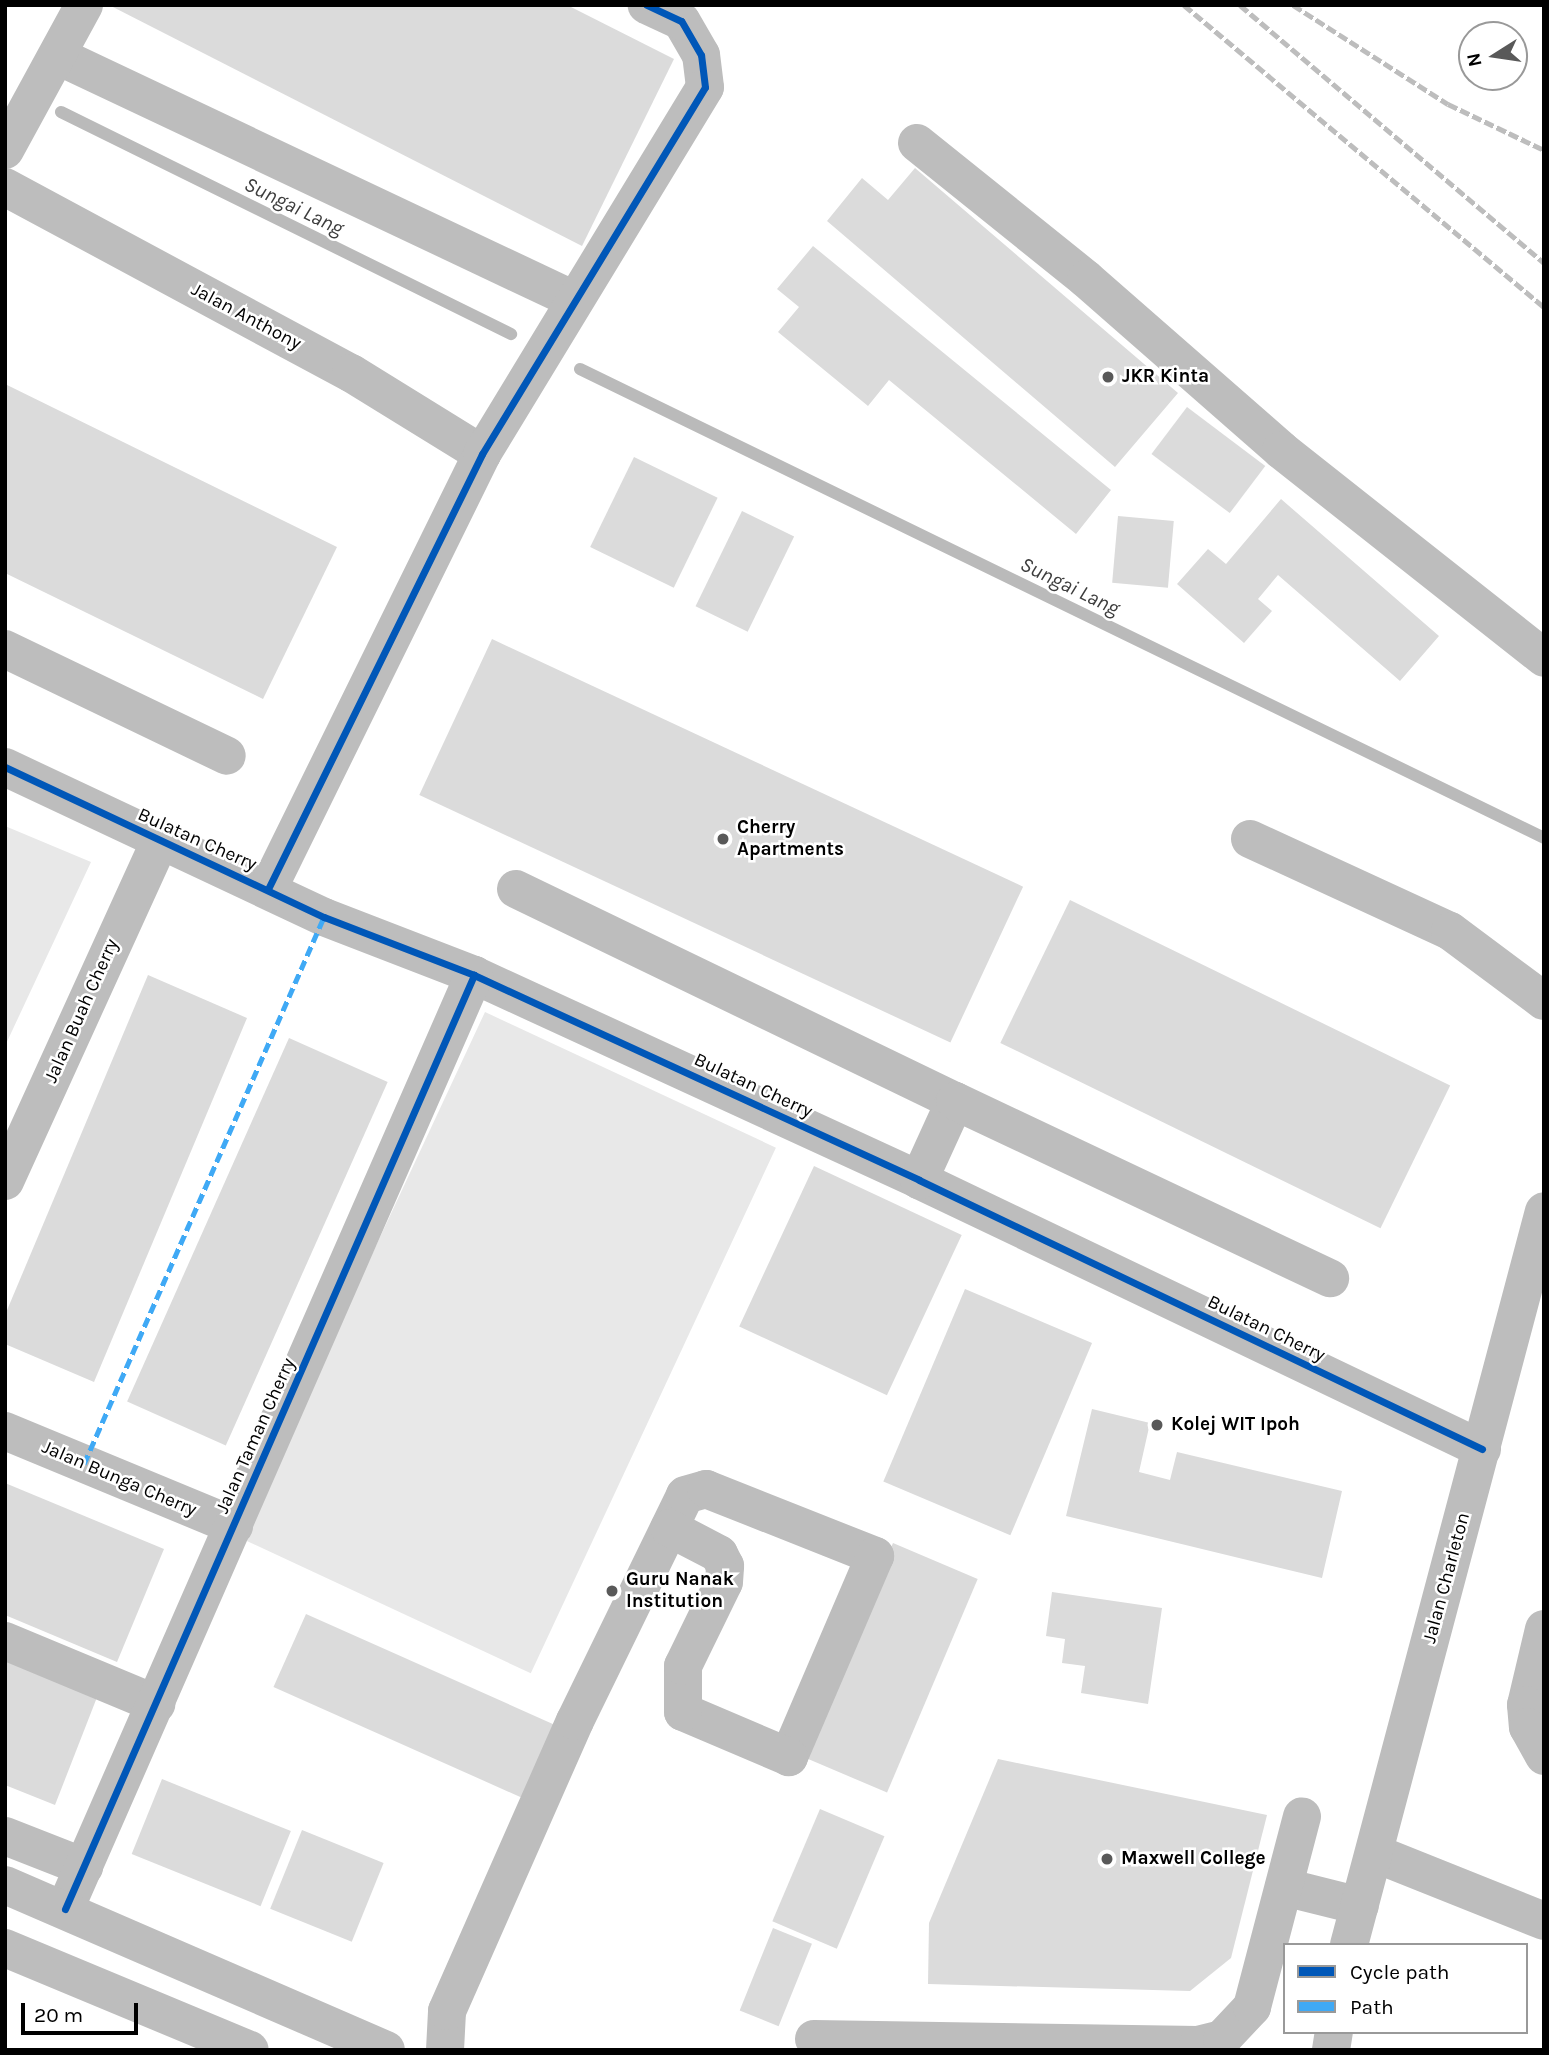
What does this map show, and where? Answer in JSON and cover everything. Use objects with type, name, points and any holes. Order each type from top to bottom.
[{"type":"street","points":[[5,150],[84,5]]},
{"type":"street","points":[[268,889],[482,454],[572,299],[705,87],[701,55],[681,21],[646,5]]},
{"type":"street","points":[[58,56],[572,299]]},
{"type":"street","points":[[917,143],[1086,279],[1281,450],[1544,658]]},
{"type":"street","name":"Jalan Anthony","points":[[5,187],[351,373],[482,454]]},
{"type":"street","points":[[5,649],[227,756]]},
{"type":"street","name":"Bulatan Cherry","points":[[5,767],[160,841],[474,975],[919,1180],[1482,1449]]},
{"type":"street","points":[[1250,839],[1450,931],[1544,1001]]},
{"type":"street","name":"Jalan Buah Cherry","points":[[5,1181],[160,841]]},
{"type":"street","points":[[516,889],[955,1101],[1331,1278]]},
{"type":"street","name":"Jalan Taman Cherry","points":[[65,1909],[474,975]]},
{"type":"street","points":[[919,1180],[955,1101]]},
{"type":"street","name":"Jalan Charleton","points":[[1350,1943],[1544,1211]]},
{"type":"street","name":"Jalan Bunga Cherry","points":[[5,1431],[234,1526]]},
{"type":"street","points":[[445,2050],[447,2011],[575,1721],[669,1528],[695,1488],[875,1556],[789,1757],[683,1712],[683,1666],[724,1582],[725,1566],[719,1554],[669,1528]]},
{"type":"street","points":[[1544,1629],[1526,1705],[1528,1727],[1544,1756]]},
{"type":"street","points":[[5,1642],[156,1704]]},
{"type":"street","points":[[814,2039],[1198,2045],[1222,2039],[1252,2007],[1302,1816]]},
{"type":"street","points":[[5,1836],[83,1867]]},
{"type":"street","points":[[1374,1853],[1544,1921]]},
{"type":"street","points":[[5,1885],[386,2050]]},
{"type":"street","points":[[1284,1887],[1360,1906]]},
{"type":"street","points":[[5,1948],[250,2050]]},
{"type":"shaded area","points":[[5,826],[91,862],[5,1046]]},
{"type":"shaded area","points":[[485,1012],[776,1148],[531,1673],[240,1538]]},
{"type":"building","points":[[109,5],[567,5],[674,59],[582,246]]},
{"type":"building","points":[[915,168],[1178,393],[1115,467],[827,221],[862,178],[888,200]]},
{"type":"building","points":[[813,246],[1111,490],[1076,534],[889,380],[868,406],[778,332],[799,307],[777,289]]},
{"type":"building","points":[[5,384],[337,547],[263,699],[5,573]]},
{"type":"building","points":[[1187,407],[1265,466],[1230,513],[1151,454]]},
{"type":"building","points":[[634,457],[718,498],[674,588],[590,547]]},
{"type":"building","points":[[1281,499],[1439,636],[1400,681],[1278,575],[1258,599],[1272,611],[1244,643],[1177,584],[1208,549],[1226,564]]},
{"type":"building","points":[[742,511],[794,536],[748,632],[696,606]]},
{"type":"building","points":[[1118,516],[1174,521],[1168,588],[1112,583]]},
{"type":"building","name":"Cherry Apartments","points":[[492,639],[1023,887],[950,1043],[419,795]]},
{"type":"building","points":[[1070,900],[1450,1085],[1380,1228],[1000,1043]]},
{"type":"building","points":[[148,975],[247,1018],[94,1382],[5,1344],[5,1315]]},
{"type":"building","points":[[289,1038],[388,1082],[226,1446],[127,1402]]},
{"type":"building","points":[[814,1166],[962,1235],[887,1395],[739,1326]]},
{"type":"building","points":[[965,1289],[1092,1343],[1010,1535],[883,1481]]},
{"type":"building","points":[[1092,1409],[1150,1423],[1139,1472],[1170,1480],[1177,1452],[1342,1491],[1322,1578],[1066,1516]]},
{"type":"building","points":[[5,1483],[164,1549],[117,1662],[5,1615]]},
{"type":"building","points":[[893,1543],[978,1579],[887,1793],[802,1757]]},
{"type":"building","points":[[1052,1592],[1162,1608],[1148,1704],[1081,1693],[1085,1666],[1062,1663],[1065,1639],[1046,1636]]},
{"type":"building","points":[[306,1614],[554,1725],[522,1798],[273,1687]]},
{"type":"building","points":[[5,1649],[101,1687],[55,1805],[5,1785]]},
{"type":"building","points":[[998,1759],[1267,1815],[1231,1958],[1190,1991],[928,1984],[929,1923]]},
{"type":"building","points":[[162,1779],[291,1831],[261,1906],[132,1854]]},
{"type":"building","points":[[820,1809],[884,1836],[837,1949],[772,1921]]},
{"type":"building","points":[[302,1830],[384,1863],[352,1942],[270,1909]]},
{"type":"building","points":[[773,1928],[812,1944],[779,2026],[740,2011]]},
{"type":"waterway","name":"Sungai Lang","points":[[61,112],[511,334]]},
{"type":"waterway","name":"Sungai Lang","points":[[580,369],[1544,838]]},
{"type":"railway","points":[[1184,5],[1544,307]]},
{"type":"railway","points":[[1240,5],[1544,263]]},
{"type":"railway","points":[[1293,5],[1448,104],[1544,150]]},
{"type":"marked path","points":[[84,1464],[324,917]]},
{"type":"cycle path","points":[[268,889],[482,454],[705,87],[701,55],[681,21],[646,5]]},
{"type":"cycle path","points":[[5,767],[324,917],[474,975],[919,1180],[1482,1449]]},
{"type":"cycle path","points":[[65,1909],[474,975]]},
{"type":"place","name":"JKR Kinta","points":[[1108,377]]},
{"type":"place","name":"Cherry Apartments","points":[[723,839]]},
{"type":"place","name":"Kolej WIT Ipoh","points":[[1157,1425]]},
{"type":"place","name":"Guru Nanak Institution","points":[[612,1591]]},
{"type":"place","name":"Maxwell College","points":[[1107,1859]]}]
